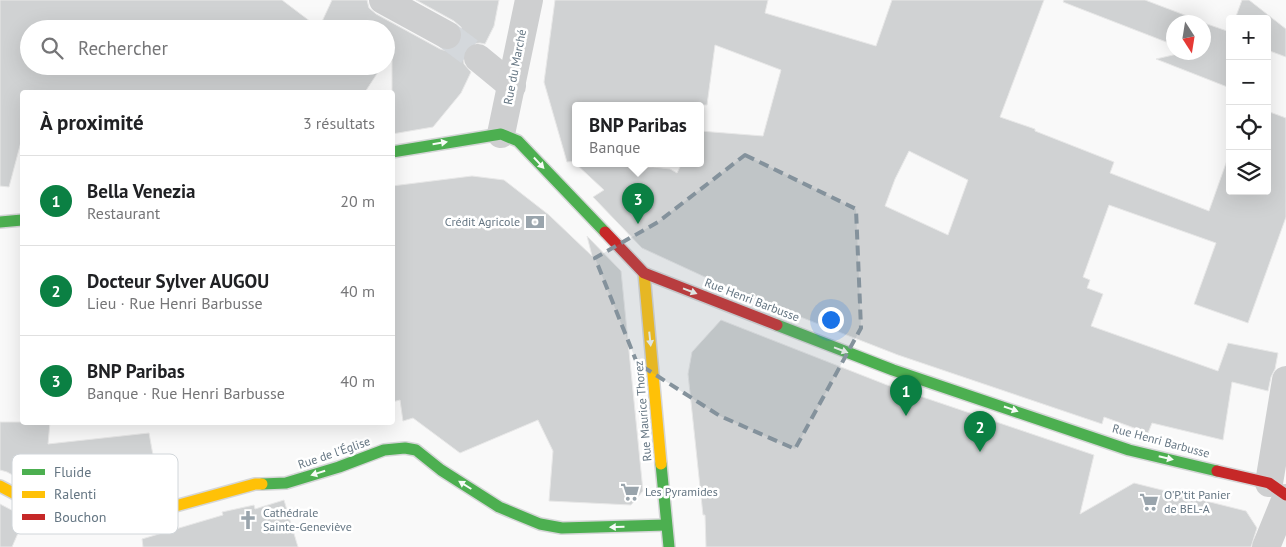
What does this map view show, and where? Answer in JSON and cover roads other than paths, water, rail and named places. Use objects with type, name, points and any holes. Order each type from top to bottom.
[{"type":"street","points":[[383,0],[447,35]]},
{"type":"street","name":"Rue du Marché","points":[[502,134],[529,0]]},
{"type":"street","points":[[478,58],[512,86]]},
{"type":"street","points":[[395,152],[502,134]]},
{"type":"street","name":"Rue Henri Barbusse","points":[[502,134],[518,141],[644,273],[893,370],[1129,450],[1280,492]]},
{"type":"street","points":[[0,222],[20,220]]},
{"type":"street","name":"Rue Maurice Thorez","points":[[644,273],[669,547]]},
{"type":"street","points":[[1266,547],[1280,492],[1286,380]]},
{"type":"street","name":"Rue de l'Église","points":[[178,505],[255,484],[286,483],[339,467],[384,450],[405,448],[416,450],[441,470],[499,507],[540,524],[562,528],[666,525]]},
{"type":"street","name":"Rue de l'Église","points":[[0,486],[12,492]]},
{"type":"tunnel","points":[[447,35],[478,58]]},
{"type":"place","name":"Crédit Agricole","points":[[535,222]]},
{"type":"place","name":"BNP Paribas","points":[[638,224]]},
{"type":"place","name":"Bella Venezia","points":[[906,416]]},
{"type":"place","name":"Docteur Sylver AUGOU","points":[[980,452]]},
{"type":"place","name":"Les Pyramides","points":[[630,492]]},
{"type":"place","name":"O'P'tit Panier de BEL-A","points":[[1149,502]]},
{"type":"place","name":"Cathédrale Sainte-Geneviève","points":[[248,520]]}]
